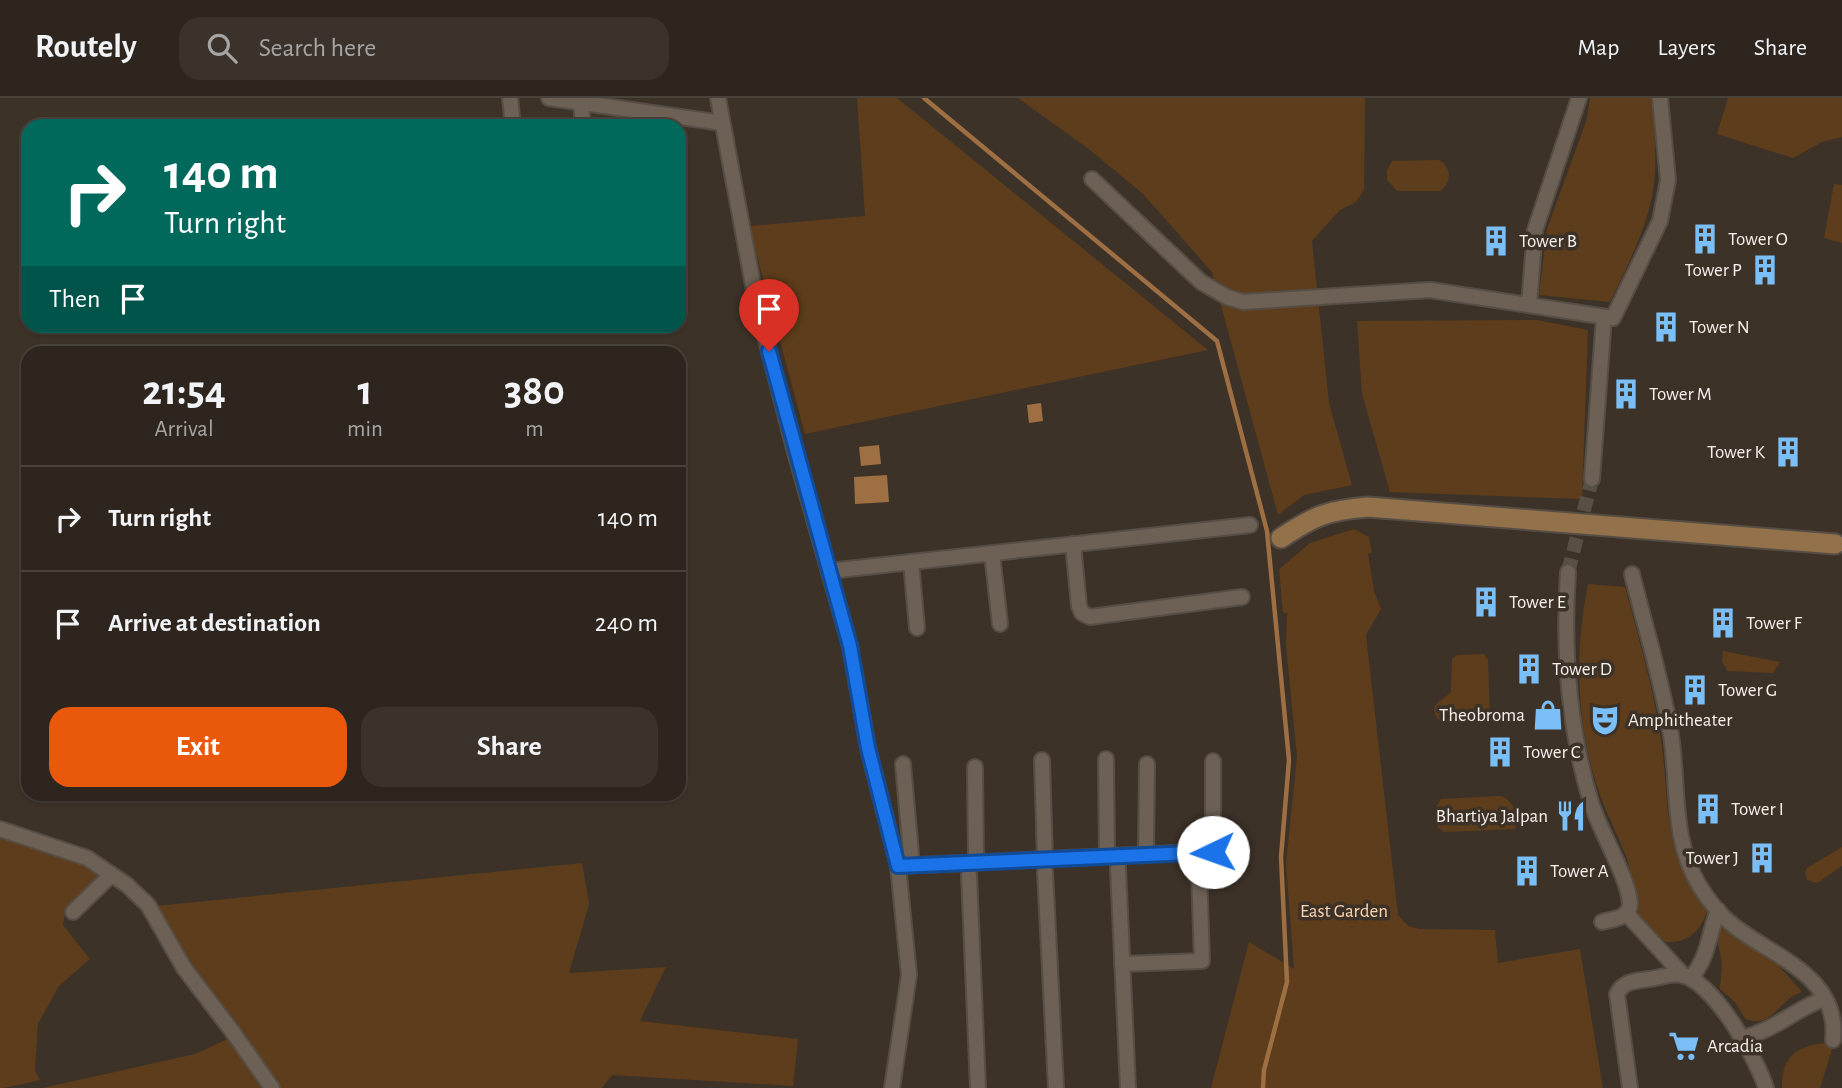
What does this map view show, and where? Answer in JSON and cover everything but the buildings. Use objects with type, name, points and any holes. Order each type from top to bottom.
[{"type":"street","points":[[510,98],[512,119]]},
{"type":"street","points":[[549,98],[722,123]]},
{"type":"street","points":[[718,98],[756,301],[850,646],[868,748],[905,865]]},
{"type":"street","points":[[1529,305],[1535,230],[1580,98]]},
{"type":"street","points":[[1092,179],[1201,282],[1243,302],[1430,290],[1613,318],[1660,221],[1668,180],[1660,98]]},
{"type":"street","points":[[581,102],[582,119]]},
{"type":"street","points":[[1592,479],[1604,317]]},
{"type":"street","points":[[1281,538],[1310,518],[1352,508],[1375,507],[1835,544]]},
{"type":"street","points":[[829,571],[1250,525]]},
{"type":"street","points":[[1073,544],[1079,606],[1082,613],[1090,617],[1242,597]]},
{"type":"street","points":[[992,554],[1000,624]]},
{"type":"street","points":[[911,562],[917,628]]},
{"type":"street","points":[[1568,572],[1565,642],[1575,738],[1590,802],[1624,881],[1630,904],[1623,917],[1602,922]]},
{"type":"street","points":[[1632,574],[1657,667],[1671,738],[1679,831],[1689,864],[1700,886],[1733,925],[1798,966],[1814,982],[1824,999],[1832,1024],[1833,1040]]},
{"type":"street","points":[[1106,759],[1107,855]]},
{"type":"street","points":[[1042,760],[1056,1088]]},
{"type":"street","points":[[1213,761],[1213,852]]},
{"type":"street","points":[[892,1088],[909,975],[903,764]]},
{"type":"street","points":[[1146,764],[1146,855]]},
{"type":"street","points":[[975,767],[972,868],[978,1088]]},
{"type":"street","points":[[0,829],[87,858],[148,905],[184,968],[272,1088]]},
{"type":"street","points":[[905,865],[972,868],[1045,866],[1107,855],[1242,850]]},
{"type":"street","points":[[1118,868],[1128,1088]]},
{"type":"street","points":[[1122,964],[1202,961],[1199,870]]},
{"type":"street","points":[[73,912],[111,875]]},
{"type":"street","points":[[1630,1088],[1617,994],[1619,989],[1629,982],[1678,974],[1687,977],[1696,973],[1705,955],[1718,910]]},
{"type":"street","points":[[1626,914],[1687,977],[1711,997],[1742,1038],[1755,1060],[1766,1088]]},
{"type":"street","points":[[1742,1038],[1770,1029],[1824,999]]},
{"type":"green space","points":[[857,98],[897,98],[1208,350],[805,434],[749,226],[865,216]]},
{"type":"green space","points":[[1018,98],[1365,98],[1364,190],[1356,202],[1340,210],[1312,241],[1329,403],[1352,485],[1304,495],[1278,515],[1212,272],[1143,194],[1090,150]]},
{"type":"green space","points":[[1590,98],[1651,98],[1654,122],[1655,172],[1649,210],[1610,302],[1539,295],[1547,229],[1587,119]]},
{"type":"green space","points":[[1728,98],[1842,98],[1842,137],[1822,142],[1793,158],[1717,134]]},
{"type":"green space","points":[[1439,160],[1449,175],[1447,183],[1440,191],[1397,191],[1387,180],[1387,170],[1392,161]]},
{"type":"green space","points":[[1834,184],[1842,185],[1842,243],[1824,238]]},
{"type":"green space","points":[[1537,320],[1588,330],[1582,499],[1390,492],[1362,394],[1357,321]]},
{"type":"green space","name":"East Garden","points":[[1354,529],[1369,537],[1372,553],[1368,554],[1374,591],[1381,609],[1366,635],[1398,915],[1408,926],[1420,929],[1495,930],[1498,963],[1580,949],[1603,1088],[1211,1088],[1249,942],[1294,969],[1286,863],[1297,757],[1286,645],[1287,613],[1283,613],[1279,569],[1310,543]]},
{"type":"green space","points":[[1588,584],[1625,587],[1660,733],[1674,847],[1681,868],[1707,911],[1697,930],[1687,938],[1674,942],[1666,942],[1647,924],[1636,907],[1627,859],[1592,769],[1582,717],[1579,664]]},
{"type":"green space","points":[[1723,651],[1780,662],[1773,673],[1727,671],[1722,661]]},
{"type":"green space","points":[[1484,654],[1488,660],[1490,717],[1486,720],[1439,720],[1434,711],[1440,701],[1451,692],[1452,659],[1457,655]]},
{"type":"green space","points":[[1501,796],[1514,810],[1515,829],[1444,832],[1437,827],[1436,807],[1441,799]]},
{"type":"green space","points":[[0,836],[85,863],[102,874],[96,883],[66,908],[63,925],[90,959],[59,986],[38,1024],[35,1071],[40,1080],[4,1088],[0,1088]]},
{"type":"green space","points":[[1842,847],[1842,866],[1817,883],[1807,880],[1807,868]]},
{"type":"green space","points":[[582,863],[589,904],[569,973],[666,967],[640,1021],[798,1039],[793,1086],[612,1075],[602,1088],[280,1088],[244,1032],[189,962],[156,906]]},
{"type":"green space","points":[[1719,926],[1764,954],[1779,966],[1802,992],[1763,1020],[1745,1019],[1736,1003],[1720,989],[1722,962],[1716,935]]},
{"type":"green space","points":[[230,1038],[266,1088],[43,1088],[195,1054]]},
{"type":"green space","points":[[1834,1043],[1820,1088],[1782,1088],[1784,1068],[1792,1055],[1806,1047]]},
{"type":"shaded area","points":[[1041,403],[1043,421],[1029,423],[1027,405]]},
{"type":"shaded area","points":[[879,445],[881,464],[861,466],[859,447]]},
{"type":"shaded area","points":[[887,475],[889,502],[855,504],[854,477]]},
{"type":"waterway","points":[[924,98],[1217,341],[1267,531],[1289,760],[1281,857],[1287,982],[1264,1070],[1263,1088]]},
{"type":"tunnel","points":[[1568,572],[1592,479]]},
{"type":"place","name":"Tower O","points":[[1705,239]]},
{"type":"place","name":"Tower B","points":[[1496,241]]},
{"type":"place","name":"Tower P","points":[[1765,270]]},
{"type":"place","name":"Tower N","points":[[1666,327]]},
{"type":"place","name":"Tower M","points":[[1626,394]]},
{"type":"place","name":"Tower K","points":[[1788,452]]},
{"type":"place","name":"Tower E","points":[[1486,602]]},
{"type":"place","name":"Tower F","points":[[1723,623]]},
{"type":"place","name":"Tower D","points":[[1529,669]]},
{"type":"place","name":"Tower G","points":[[1695,690]]},
{"type":"place","name":"Theobroma","points":[[1548,715]]},
{"type":"place","name":"Amphitheater","points":[[1605,720]]},
{"type":"place","name":"Tower C","points":[[1500,752]]},
{"type":"place","name":"Tower I","points":[[1708,809]]},
{"type":"place","name":"Bhartiya Jalpan","points":[[1571,816]]},
{"type":"place","name":"Tower J","points":[[1762,858]]},
{"type":"place","name":"Tower A","points":[[1527,871]]},
{"type":"place","name":"Arcadia","points":[[1684,1046]]},
{"type":"route","points":[[769,351],[850,646],[868,748],[898,866],[1213,852]]}]
